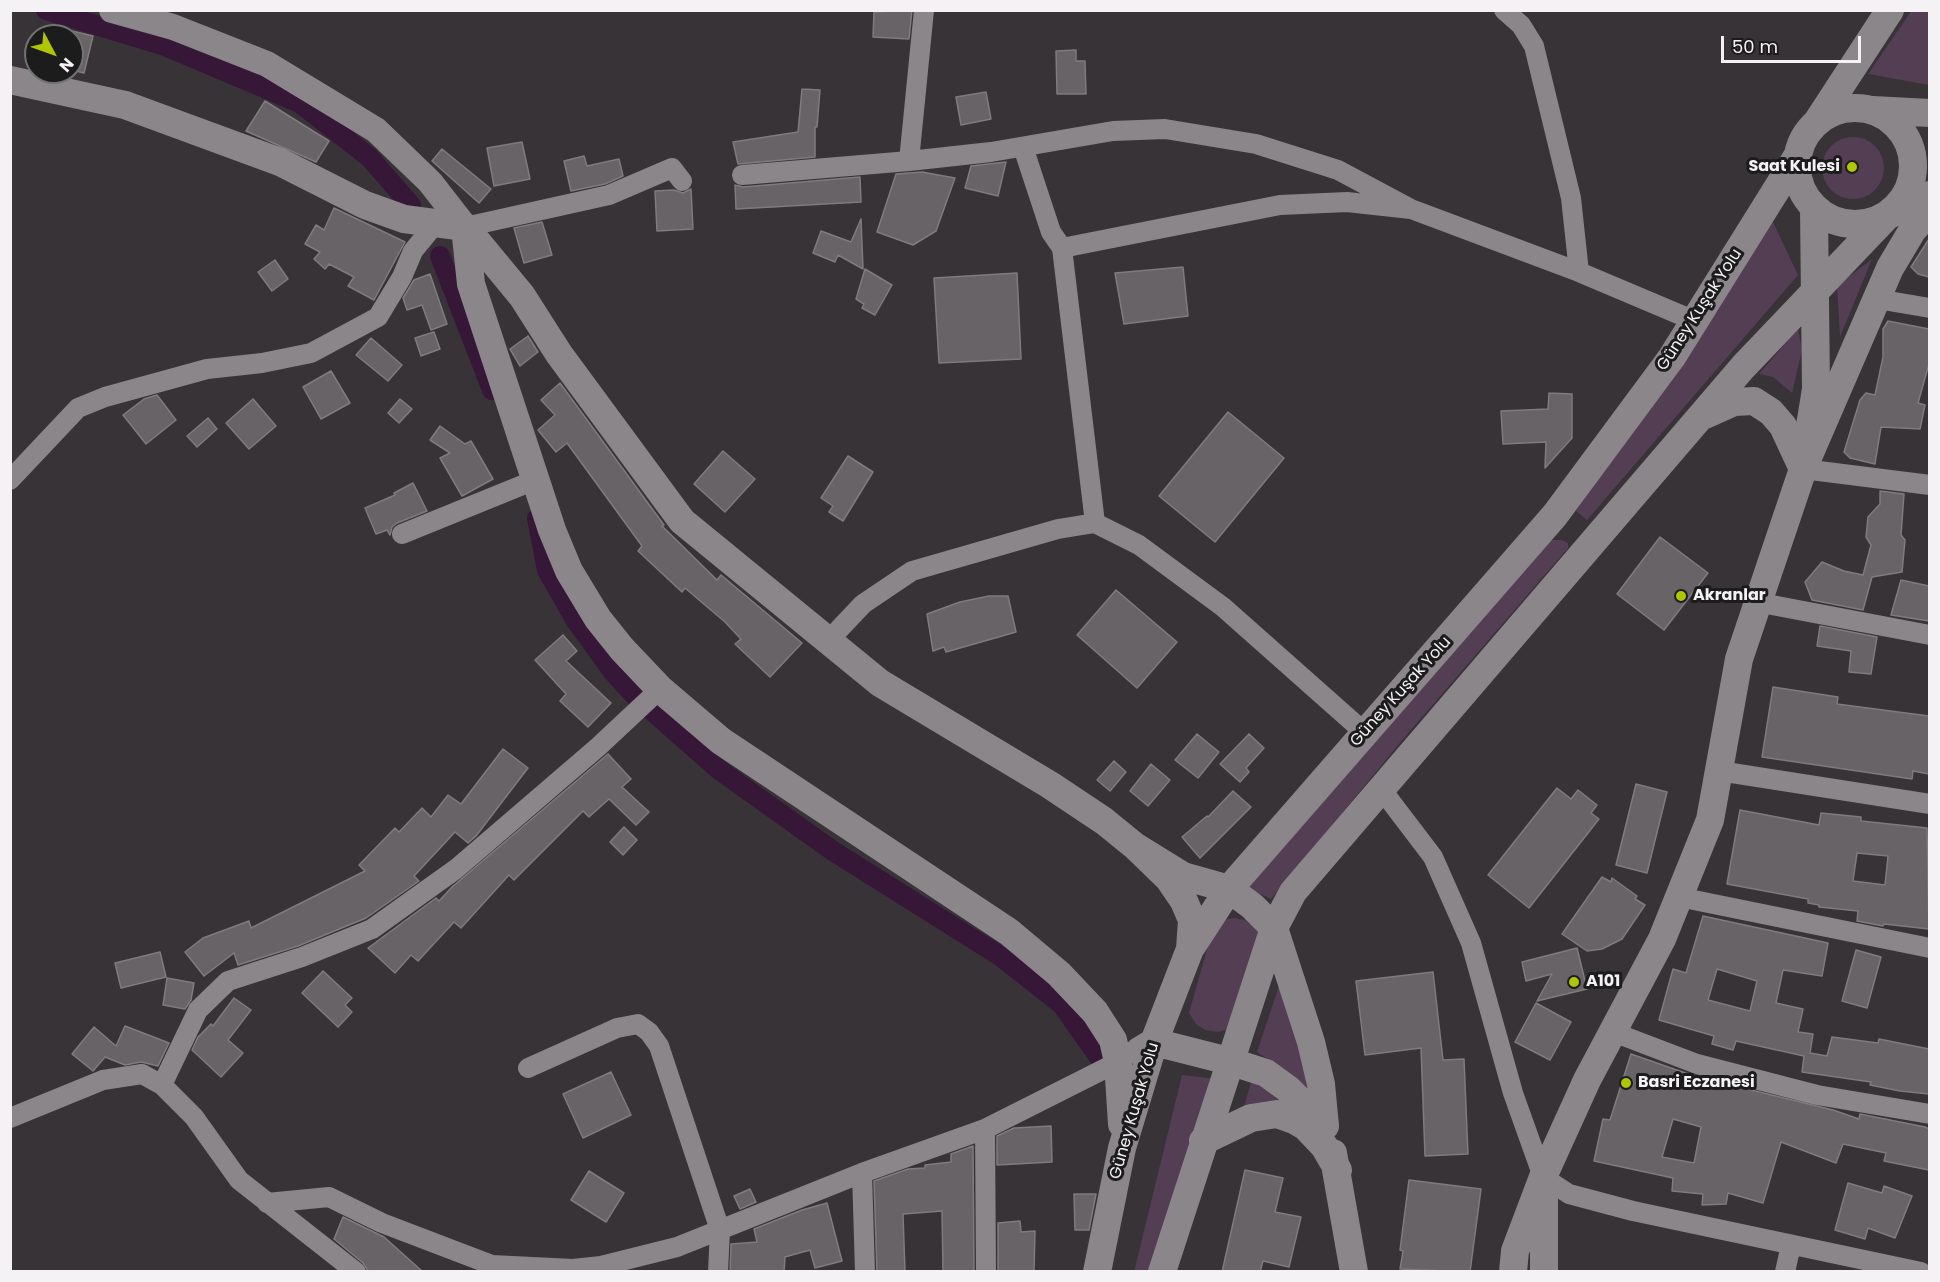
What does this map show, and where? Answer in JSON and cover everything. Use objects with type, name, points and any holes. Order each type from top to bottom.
[{"type":"main road","points":[[1887,216],[1869,223],[1849,225],[1830,220],[1814,208],[1797,174],[1798,155],[1805,136],[1817,122],[1890,10]]},
{"type":"main road","points":[[10,80],[125,105],[280,162],[365,205],[404,219],[465,227],[522,296],[559,354],[682,520],[827,642],[880,683],[1050,785],[1104,821],[1136,846],[1184,876],[1229,889],[1252,906],[1274,928],[1311,1042],[1321,1084],[1325,1126],[1338,1170],[1354,1272]]},
{"type":"main road","points":[[1817,122],[1833,112],[1852,108],[1929,113]]},
{"type":"main road","points":[[1871,110],[1888,118],[1902,131],[1911,148],[1920,190]]},
{"type":"main road","points":[[1162,1272],[1229,1060],[1274,928],[1293,892],[1699,418],[1887,216],[1920,190],[1929,144]]},
{"type":"main road","name":"Güney Kuşak Yolu","points":[[1097,1272],[1122,1148],[1154,1042],[1190,949],[1229,889],[1265,851],[1364,732],[1556,515],[1672,357],[1798,155]]},
{"type":"main road","points":[[1803,469],[1816,389],[1814,208]]},
{"type":"main road","points":[[1513,1272],[1515,1251],[1543,1177],[1613,1032],[1662,939],[1710,820],[1739,659],[1756,602],[1803,469],[1890,268],[1912,231],[1929,211]]},
{"type":"main road","points":[[465,227],[471,284],[535,480],[569,571],[598,619],[656,691],[721,741],[1009,932],[1059,974],[1095,1011],[1113,1040],[1122,1102],[1122,1148]]},
{"type":"main road","points":[[1699,418],[1734,402],[1755,401],[1771,412],[1783,426],[1803,469]]},
{"type":"main road","points":[[1556,515],[1589,547]]},
{"type":"main road","points":[[1136,846],[1169,879],[1184,901],[1192,920],[1190,949]]},
{"type":"main road","points":[[1118,1062],[1154,1042],[1229,1060],[1266,1073],[1301,1101],[1325,1126]]},
{"type":"main road","points":[[1203,1141],[1251,1118],[1277,1114],[1294,1119],[1306,1127],[1324,1146],[1338,1170]]},
{"type":"main road","points":[[1543,1177],[1544,1272]]},
{"type":"street","points":[[112,10],[172,27],[267,64],[376,130],[430,182],[465,227],[609,195],[672,168],[682,181]]},
{"type":"street","points":[[909,162],[924,10]]},
{"type":"street","points":[[1504,10],[1521,25],[1534,46],[1571,198],[1580,272]]},
{"type":"street","points":[[742,175],[909,162],[1113,132],[1176,130],[1256,144],[1338,170],[1411,209],[1580,272],[1695,321]]},
{"type":"street","points":[[1023,147],[1051,232],[1062,248],[1095,523]]},
{"type":"street","points":[[1062,248],[1280,205],[1347,202],[1411,209]]},
{"type":"street","points":[[10,480],[78,408],[105,397],[207,369],[262,363],[311,353],[378,317],[402,278],[413,251],[436,223]]},
{"type":"street","points":[[1877,299],[1929,308]]},
{"type":"street","points":[[1803,469],[1929,485]]},
{"type":"street","points":[[402,534],[535,480]]},
{"type":"street","points":[[827,642],[863,604],[912,571],[1058,529],[1095,523],[1139,545],[1222,608],[1364,732]]},
{"type":"street","points":[[1756,602],[1929,635]]},
{"type":"street","points":[[162,1085],[198,1010],[228,981],[302,957],[372,929],[456,869],[634,713],[656,691]]},
{"type":"street","points":[[1719,771],[1929,804]]},
{"type":"street","points":[[1382,790],[1433,857],[1471,942],[1513,1093],[1543,1177],[1569,1194],[1725,1232],[1921,1272]]},
{"type":"street","points":[[1678,897],[1929,948]]},
{"type":"street","points":[[528,1068],[617,1028],[638,1024],[649,1032],[659,1046],[720,1230],[718,1272]]},
{"type":"street","points":[[1613,1032],[1697,1064],[1817,1095],[1929,1114]]},
{"type":"street","points":[[267,1203],[329,1197],[382,1222],[492,1265],[600,1269],[677,1247],[862,1173],[985,1129],[1118,1062]]},
{"type":"street","points":[[10,1118],[103,1080],[142,1074],[162,1085],[194,1117],[239,1180],[356,1272]]},
{"type":"street","points":[[985,1129],[986,1272]]},
{"type":"street","points":[[862,1173],[865,1272]]},
{"type":"street","points":[[1785,1272],[1791,1245]]},
{"type":"shaded area","points":[[1912,10],[1929,11],[1929,85],[1868,74]]},
{"type":"shaded area","points":[[1853,137],[1870,142],[1875,146],[1879,151],[1884,168],[1879,185],[1875,190],[1870,194],[1853,199],[1836,194],[1831,190],[1827,185],[1822,168],[1827,151],[1831,146],[1836,142]]},
{"type":"shaded area","points":[[1771,218],[1798,275],[1587,520],[1576,511]]},
{"type":"shaded area","points":[[1872,259],[1840,337],[1837,286]]},
{"type":"shaded area","points":[[1798,329],[1802,350],[1792,393],[1773,377],[1759,374]]},
{"type":"shaded area","points":[[1546,540],[1562,540],[1568,543],[1568,548],[1404,738],[1271,899],[1245,887]]},
{"type":"shaded area","points":[[1234,918],[1245,920],[1257,929],[1262,938],[1233,1028],[1218,1032],[1205,1030],[1196,1024],[1189,1013],[1213,928],[1224,920]]},
{"type":"shaded area","points":[[1280,983],[1322,1115],[1274,1063],[1257,1052]]},
{"type":"shaded area","points":[[1182,1075],[1216,1079],[1161,1271],[1134,1272]]},
{"type":"shaded area","points":[[1252,1079],[1295,1107],[1243,1110]]},
{"type":"building","points":[[912,10],[909,39],[873,37],[874,12]]},
{"type":"building","points":[[84,34],[93,36],[84,73]]},
{"type":"building","points":[[1076,50],[1076,61],[1085,61],[1086,94],[1057,94],[1056,51]]},
{"type":"building","points":[[802,89],[820,90],[817,127],[815,127],[815,157],[738,164],[733,142],[798,132]]},
{"type":"building","points":[[986,92],[991,119],[961,125],[956,97]]},
{"type":"building","points":[[265,101],[329,141],[316,162],[246,131]]},
{"type":"building","points":[[522,142],[530,179],[494,186],[487,148]]},
{"type":"building","points":[[442,149],[491,189],[479,203],[432,161]]},
{"type":"building","points":[[584,156],[587,166],[619,159],[623,176],[605,184],[571,191],[564,161]]},
{"type":"building","points":[[1006,162],[998,196],[965,188],[971,166]]},
{"type":"building","points":[[922,172],[955,178],[936,231],[913,245],[877,232],[896,174]]},
{"type":"building","points":[[860,177],[861,202],[736,209],[735,185],[743,187]]},
{"type":"building","points":[[691,189],[693,229],[657,231],[655,191],[674,190],[683,193]]},
{"type":"building","points":[[334,208],[405,242],[374,300],[348,286],[354,277],[329,264],[325,269],[314,259],[320,252],[305,244],[316,225],[324,230]]},
{"type":"building","points":[[861,219],[863,269],[838,255],[835,262],[813,253],[821,231],[851,242]]},
{"type":"building","points":[[542,222],[552,255],[524,263],[514,228]]},
{"type":"building","points":[[1929,239],[1929,277],[1918,274],[1911,267]]},
{"type":"building","points":[[275,260],[288,279],[272,291],[258,272]]},
{"type":"building","points":[[1183,267],[1188,316],[1124,324],[1115,273]]},
{"type":"building","points":[[865,269],[892,285],[875,315],[862,308],[864,304],[856,299]]},
{"type":"building","points":[[1017,273],[1021,359],[939,363],[934,278]]},
{"type":"building","points":[[430,274],[447,324],[431,330],[422,305],[407,310],[403,298],[414,280]]},
{"type":"building","points":[[1888,321],[1929,329],[1929,364],[1918,403],[1925,405],[1920,429],[1881,427],[1875,464],[1850,458],[1844,452],[1860,400],[1866,393],[1875,395],[1883,357],[1883,329]]},
{"type":"building","points":[[434,332],[440,349],[421,356],[415,338]]},
{"type":"building","points":[[528,336],[538,352],[520,366],[510,349]]},
{"type":"building","points":[[371,338],[402,365],[388,381],[356,355]]},
{"type":"building","points":[[331,371],[350,403],[321,419],[303,387]]},
{"type":"building","points":[[560,383],[664,525],[662,526],[717,580],[721,575],[802,643],[770,677],[735,644],[741,639],[725,622],[685,588],[682,592],[638,551],[642,546],[567,443],[556,452],[538,430],[555,415],[541,400]]},
{"type":"building","points":[[1549,393],[1572,394],[1572,438],[1545,468],[1546,442],[1503,444],[1501,411],[1548,409]]},
{"type":"building","points":[[157,395],[176,420],[146,444],[123,415],[144,399]]},
{"type":"building","points":[[253,399],[276,426],[249,449],[226,423]]},
{"type":"building","points":[[400,399],[412,409],[399,423],[388,413]]},
{"type":"building","points":[[1228,412],[1284,458],[1215,542],[1159,496]]},
{"type":"building","points":[[208,418],[217,429],[197,447],[187,436]]},
{"type":"building","points":[[440,426],[465,444],[471,441],[493,479],[462,496],[440,458],[450,453],[430,440]]},
{"type":"building","points":[[723,451],[755,479],[725,512],[694,484]]},
{"type":"building","points":[[848,456],[873,472],[843,521],[829,512],[833,506],[821,498]]},
{"type":"building","points":[[413,483],[427,511],[397,523],[392,527],[390,535],[387,530],[376,534],[365,508],[395,495],[394,493]]},
{"type":"building","points":[[1880,491],[1904,494],[1901,535],[1905,540],[1902,572],[1872,577],[1863,610],[1812,600],[1805,582],[1822,562],[1844,571],[1863,575],[1871,545],[1866,537],[1868,517],[1880,504]]},
{"type":"building","points":[[1660,537],[1708,573],[1664,630],[1617,594]]},
{"type":"building","points":[[1901,580],[1929,586],[1929,621],[1891,615]]},
{"type":"building","points":[[1116,590],[1177,642],[1137,688],[1077,635]]},
{"type":"building","points":[[989,596],[1008,596],[1016,632],[946,652],[944,647],[933,651],[927,614],[960,602]]},
{"type":"building","points":[[1820,626],[1877,637],[1871,674],[1849,672],[1851,651],[1817,646]]},
{"type":"building","points":[[563,635],[577,651],[566,661],[611,703],[588,727],[560,701],[566,694],[535,660]]},
{"type":"building","points":[[1773,687],[1838,697],[1837,704],[1929,716],[1929,774],[1913,771],[1912,779],[1762,757]]},
{"type":"building","points":[[1197,734],[1219,752],[1198,778],[1175,760]]},
{"type":"building","points":[[1249,734],[1264,748],[1246,768],[1249,772],[1240,782],[1220,764]]},
{"type":"building","points":[[503,749],[528,768],[476,836],[468,843],[455,832],[414,876],[419,881],[366,918],[298,946],[238,965],[234,953],[204,976],[185,952],[203,938],[249,921],[251,928],[365,871],[359,865],[395,828],[399,832],[422,808],[431,817],[448,795],[461,804]]},
{"type":"building","points":[[608,754],[631,779],[622,787],[649,812],[636,825],[609,799],[589,817],[583,811],[514,880],[509,875],[461,928],[454,922],[418,961],[411,955],[395,973],[368,948],[436,898],[439,901],[452,887]]},
{"type":"building","points":[[1114,761],[1126,772],[1110,791],[1097,780]]},
{"type":"building","points":[[1151,764],[1170,780],[1148,806],[1130,791]]},
{"type":"building","points":[[1636,784],[1667,792],[1647,873],[1616,865]]},
{"type":"building","points":[[1557,788],[1571,799],[1578,790],[1597,805],[1591,813],[1599,819],[1529,908],[1488,875]]},
{"type":"building","points":[[1233,791],[1251,807],[1200,858],[1182,837],[1208,817]]},
{"type":"building","points":[[1740,810],[1819,825],[1821,813],[1861,817],[1861,821],[1927,828],[1929,929],[1884,924],[1883,926],[1857,921],[1858,911],[1819,907],[1819,905],[1808,903],[1808,899],[1727,884]],"holes":[[[1857,853],[1888,856],[1885,885],[1853,881]]]},
{"type":"building","points":[[624,827],[637,840],[623,855],[610,842]]},
{"type":"building","points":[[1602,877],[1611,882],[1612,878],[1637,896],[1635,899],[1645,905],[1622,939],[1602,949],[1587,951],[1562,934]]},
{"type":"building","points":[[1703,916],[1828,943],[1822,976],[1783,970],[1776,1003],[1803,1009],[1798,1032],[1813,1034],[1810,1053],[1827,1056],[1832,1037],[1878,1043],[1879,1039],[1929,1049],[1929,1094],[1900,1091],[1870,1085],[1871,1082],[1802,1072],[1804,1056],[1736,1041],[1733,1050],[1712,1044],[1714,1036],[1659,1020],[1673,969],[1686,973]],"holes":[[[1717,969],[1757,981],[1750,1011],[1708,1000]]]},
{"type":"building","points":[[1577,948],[1587,989],[1537,1001],[1552,974],[1526,981],[1522,962]]},
{"type":"building","points":[[1856,950],[1881,957],[1867,1008],[1842,1001]]},
{"type":"building","points":[[160,952],[166,977],[121,988],[115,963]]},
{"type":"building","points":[[323,971],[352,998],[345,1005],[352,1012],[338,1027],[302,993]]},
{"type":"building","points":[[1433,972],[1443,1060],[1464,1059],[1468,1154],[1425,1156],[1421,1048],[1365,1055],[1356,981]]},
{"type":"building","points":[[167,978],[194,983],[191,1000],[185,1009],[163,1005]]},
{"type":"building","points":[[234,998],[251,1010],[228,1040],[243,1053],[221,1077],[192,1050],[198,1037],[211,1024],[213,1026]]},
{"type":"building","points":[[1536,1003],[1571,1022],[1550,1060],[1515,1042]]},
{"type":"building","points":[[125,1026],[169,1043],[158,1066],[141,1062],[125,1065],[105,1057],[93,1071],[72,1054],[94,1027],[116,1046]]},
{"type":"building","points":[[1631,1054],[1694,1076],[1833,1110],[1859,1119],[1860,1114],[1925,1127],[1929,1129],[1929,1170],[1884,1161],[1886,1153],[1843,1144],[1836,1163],[1781,1142],[1763,1203],[1728,1193],[1726,1204],[1702,1205],[1703,1194],[1672,1191],[1673,1178],[1594,1161],[1603,1119],[1610,1120]],"holes":[[[1673,1119],[1701,1127],[1694,1163],[1662,1157]]]},
{"type":"building","points":[[611,1072],[631,1115],[583,1138],[563,1094]]},
{"type":"building","points":[[1051,1126],[1052,1162],[997,1165],[997,1136],[1014,1128]]},
{"type":"building","points":[[973,1146],[974,1272],[943,1272],[942,1211],[903,1214],[905,1272],[877,1272],[874,1181],[908,1169],[951,1162],[951,1154]]},
{"type":"building","points":[[1245,1170],[1283,1178],[1275,1212],[1301,1217],[1289,1267],[1263,1261],[1260,1272],[1222,1272]]},
{"type":"building","points":[[589,1171],[624,1193],[606,1222],[571,1200]]},
{"type":"building","points":[[1409,1180],[1481,1189],[1470,1272],[1400,1269],[1403,1251],[1400,1250]]},
{"type":"building","points":[[1848,1183],[1882,1193],[1884,1186],[1912,1196],[1895,1238],[1868,1228],[1865,1239],[1835,1230]]},
{"type":"building","points":[[750,1189],[756,1202],[740,1209],[734,1196]]},
{"type":"building","points":[[1074,1194],[1096,1194],[1089,1230],[1075,1230]]},
{"type":"building","points":[[827,1203],[842,1261],[815,1268],[810,1250],[785,1257],[784,1272],[730,1272],[731,1244],[757,1242],[754,1229]]},
{"type":"building","points":[[343,1217],[384,1237],[423,1272],[369,1272],[363,1263],[334,1239]]},
{"type":"building","points":[[1020,1221],[1021,1232],[1035,1231],[1034,1272],[998,1272],[998,1223]]},
{"type":"waterway","points":[[46,10],[165,46],[300,103],[369,157],[411,205]]},
{"type":"waterway","points":[[440,256],[492,390]]},
{"type":"waterway","points":[[537,518],[547,570],[576,621],[613,672],[634,695],[718,769],[833,851],[1000,956],[1062,1005],[1101,1060]]},
{"type":"place","name":"Saat Kulesi","points":[[1852,167]]},
{"type":"place","name":"Akranlar","points":[[1681,596]]},
{"type":"place","name":"A101","points":[[1574,982]]},
{"type":"place","name":"Basri Eczanesi","points":[[1626,1083]]}]
